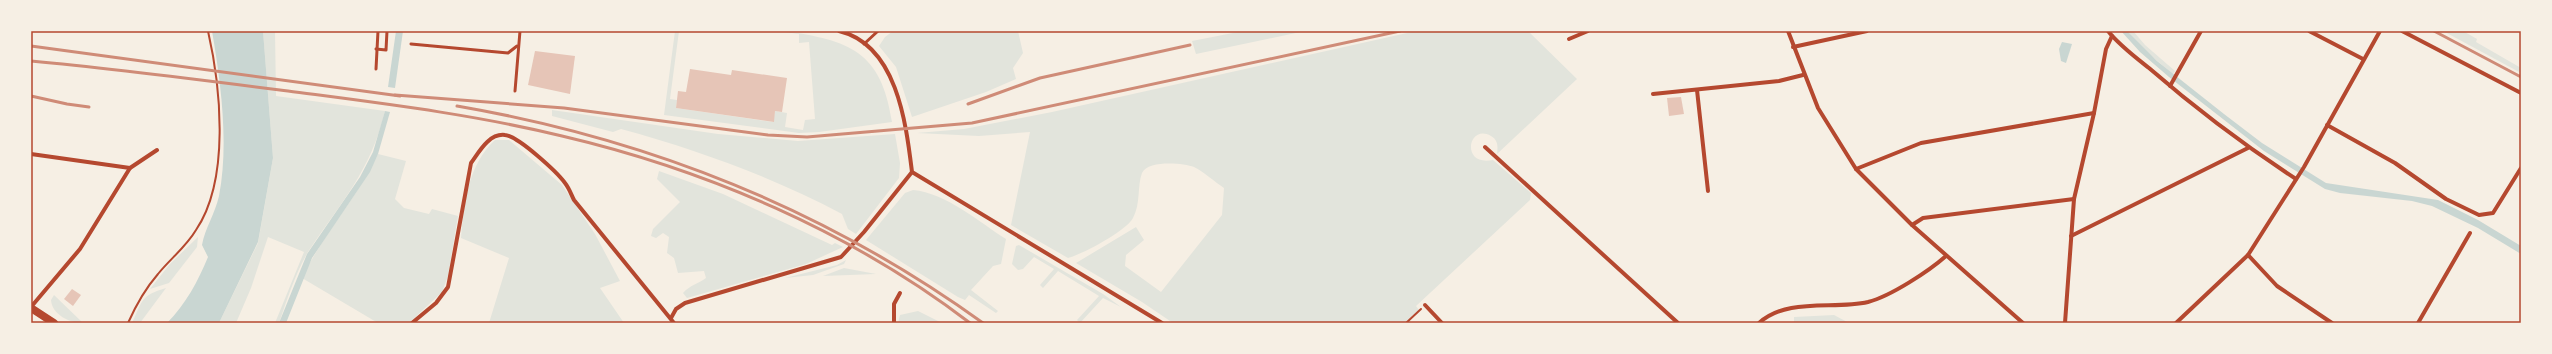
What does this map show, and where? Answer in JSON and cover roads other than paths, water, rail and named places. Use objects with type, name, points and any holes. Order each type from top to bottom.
[{"type":"main road","points":[[31,308],[54,323]]},
{"type":"street","points":[[839,31],[864,44],[880,60],[893,83],[904,122],[912,172],[1162,323]]},
{"type":"street","points":[[1569,39],[1588,31]]},
{"type":"street","points":[[1788,31],[1804,76],[1818,108],[1856,169],[1912,225],[2023,323]]},
{"type":"street","points":[[1793,47],[1867,31]]},
{"type":"street","points":[[2108,31],[2170,86],[2248,148],[2296,179]]},
{"type":"street","points":[[2170,86],[2201,31]]},
{"type":"street","points":[[2309,31],[2363,60]]},
{"type":"street","points":[[2176,323],[2248,255],[2304,166],[2380,31]]},
{"type":"street","points":[[2402,31],[2521,93]]},
{"type":"street","points":[[2065,323],[2074,200],[2094,113],[2106,49],[2112,36]]},
{"type":"street","points":[[1653,94],[1779,81],[1804,76]]},
{"type":"street","points":[[1697,90],[1708,191]]},
{"type":"street","points":[[1856,169],[1921,143],[2094,113]]},
{"type":"street","points":[[2327,125],[2395,163],[2446,199],[2479,215],[2493,212],[2521,168]]},
{"type":"street","points":[[412,323],[436,303],[448,287],[464,191],[471,163],[482,146],[492,138],[504,135],[516,138],[565,183],[574,200],[674,323]]},
{"type":"street","points":[[1485,148],[1678,323]]},
{"type":"street","points":[[2071,236],[2248,148]]},
{"type":"street","points":[[31,308],[80,249],[130,168],[157,150]]},
{"type":"street","points":[[31,154],[130,168]]},
{"type":"street","points":[[671,318],[676,309],[685,303],[841,257],[912,172]]},
{"type":"street","points":[[1912,225],[1923,218],[2074,200]]},
{"type":"street","points":[[2418,323],[2470,233]]},
{"type":"street","points":[[2248,255],[2277,286],[2332,323]]},
{"type":"street","points":[[1759,323],[1775,313],[1789,308],[1869,302],[1936,265],[1946,256]]},
{"type":"street","points":[[894,323],[894,304],[900,293]]},
{"type":"street","points":[[1425,305],[1442,323]]},
{"type":"lane","points":[[376,69],[378,31]]},
{"type":"lane","points":[[376,49],[386,50],[387,31]]},
{"type":"lane","points":[[515,91],[517,46],[520,31]]},
{"type":"lane","points":[[864,44],[878,31]]},
{"type":"lane","points":[[411,44],[508,53],[517,46]]},
{"type":"railway","points":[[395,95],[564,108],[768,135],[807,137],[972,123],[1400,31]]},
{"type":"railway","points":[[2434,31],[2521,77]]},
{"type":"railway","points":[[968,104],[1040,78],[1190,45]]},
{"type":"railway","points":[[31,46],[400,96]]},
{"type":"railway","points":[[31,61],[192,79],[460,115],[528,128],[616,150],[723,186],[776,208],[827,233],[876,260],[924,290],[970,323]]},
{"type":"railway","points":[[31,96],[89,107]]},
{"type":"railway","points":[[457,106],[528,120],[598,138],[666,159],[733,184],[798,213],[861,246],[923,282],[983,323]]}]
